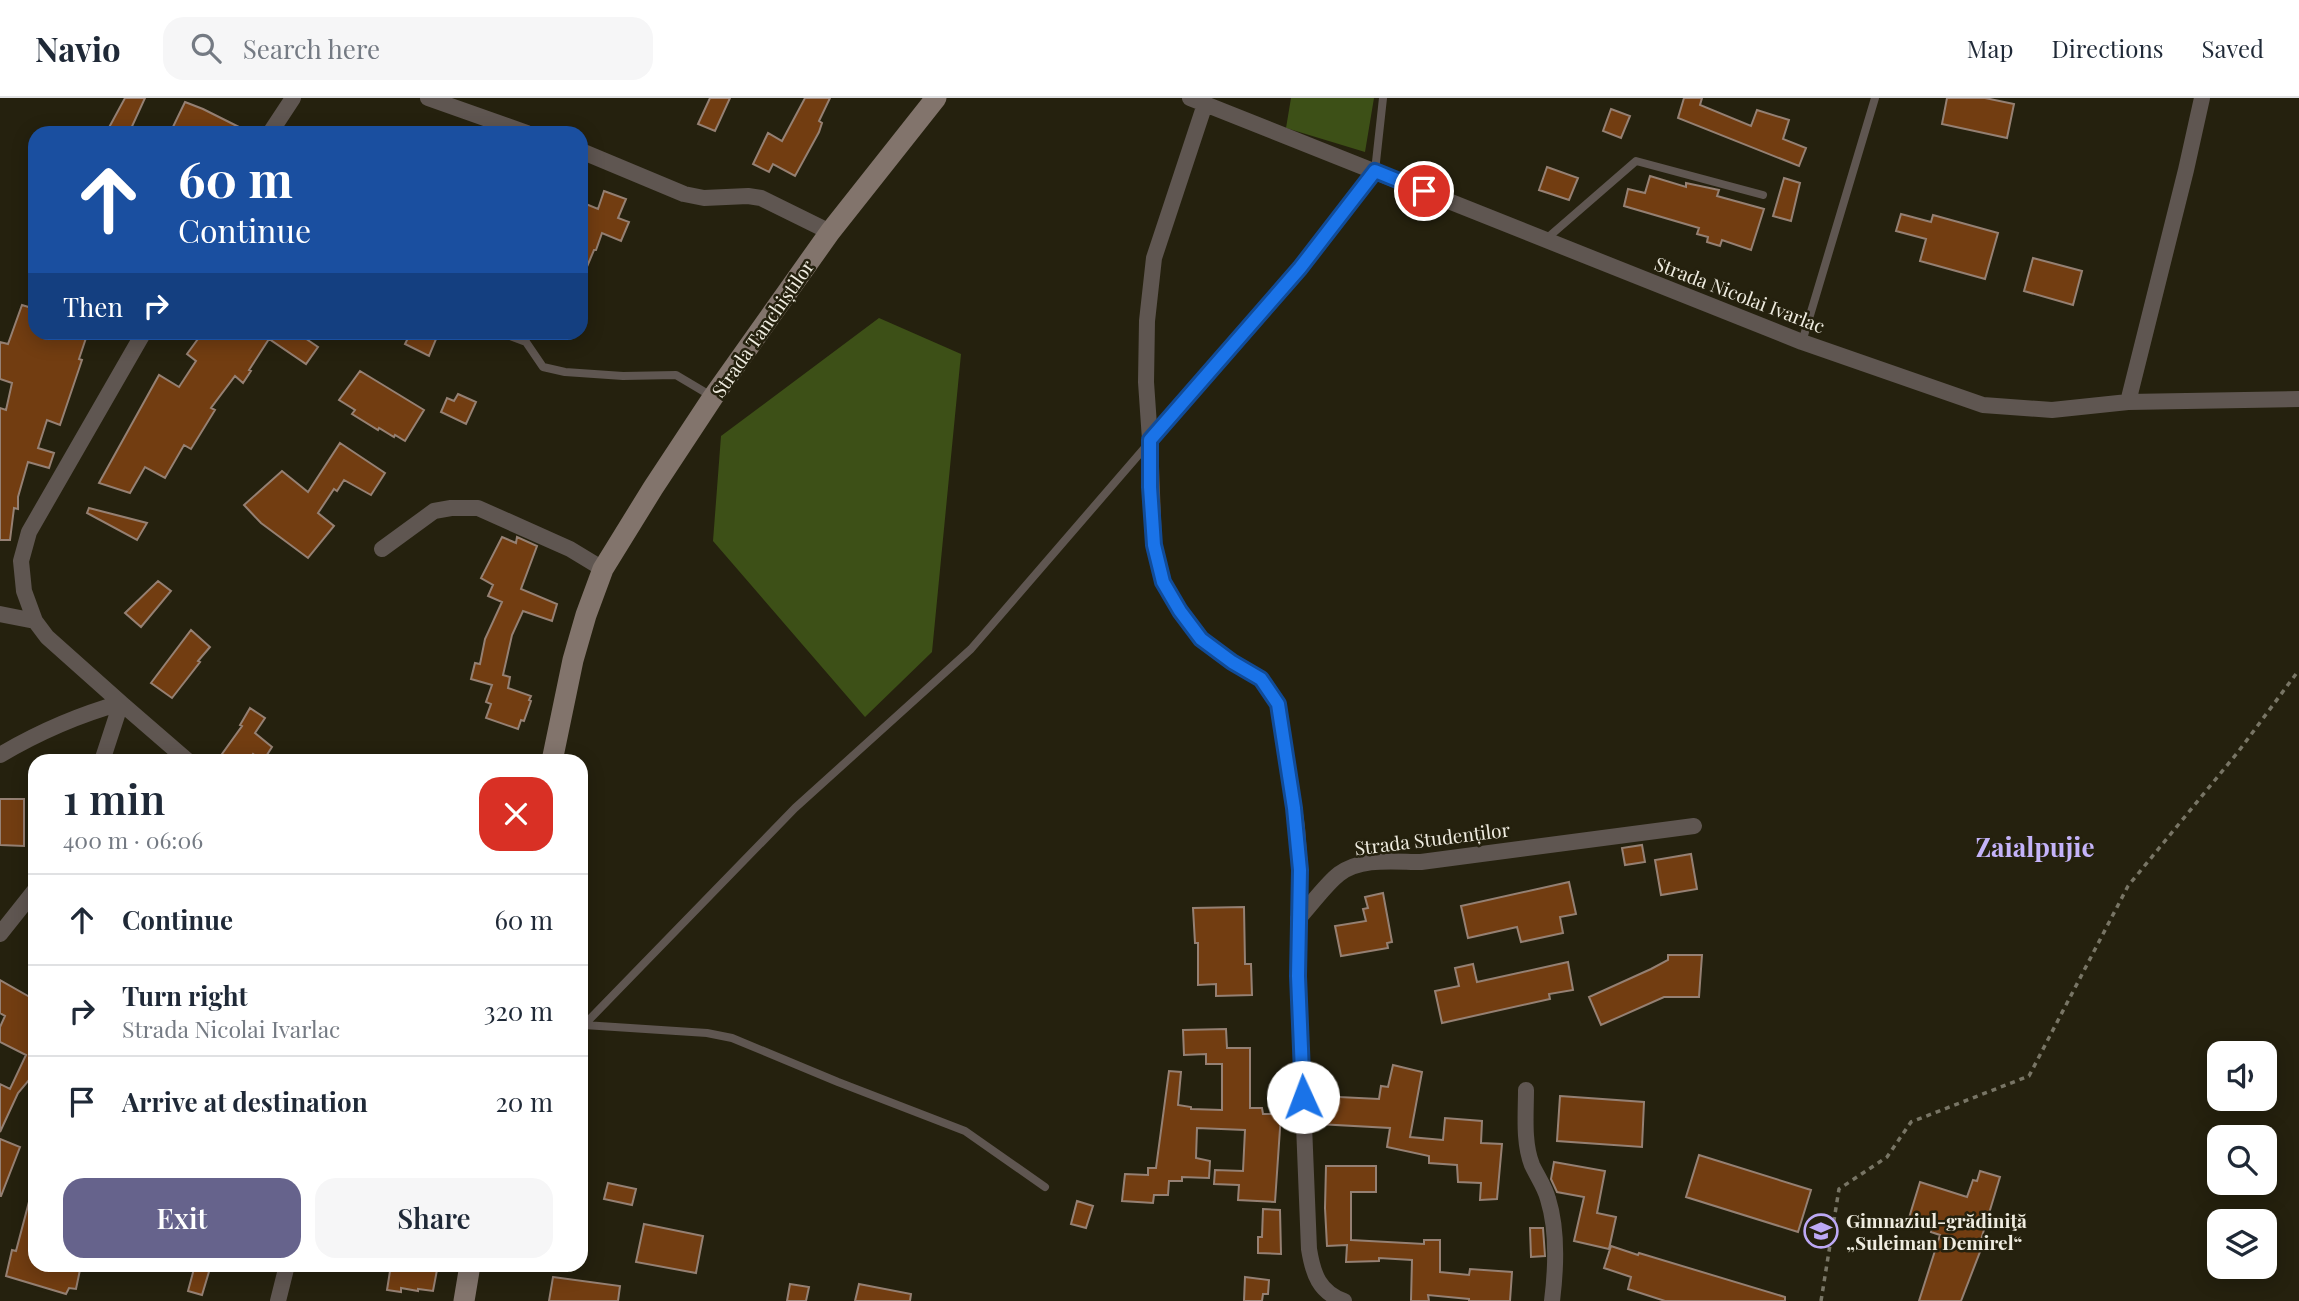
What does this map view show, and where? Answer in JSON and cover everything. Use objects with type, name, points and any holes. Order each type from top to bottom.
[{"type":"street","points":[[275,126],[293,98]]},
{"type":"street","points":[[428,98],[507,126]]},
{"type":"street","name":"Strada Tanchiștilor","points":[[553,754],[573,660],[603,569],[713,397],[830,232],[936,98]]},
{"type":"street","points":[[2128,402],[2202,98]]},
{"type":"street","points":[[1197,101],[1154,258],[1147,321],[1146,382],[1154,545],[1163,582],[1201,639],[1261,679],[1278,704],[1297,827],[1300,870],[1298,919],[1309,1249],[1317,1281],[1324,1291],[1344,1301]]},
{"type":"street","name":"Strada Nicolai Ivarlac","points":[[1197,101],[1802,342],[1983,405],[2052,410],[2128,402],[2299,399]]},
{"type":"street","points":[[588,154],[684,194],[704,198],[761,198],[830,232]]},
{"type":"street","points":[[139,340],[29,532],[21,561],[24,591],[35,621],[47,636],[180,754]]},
{"type":"street","points":[[382,549],[434,511],[478,508],[570,549],[603,569]]},
{"type":"street","points":[[0,614],[35,621]]},
{"type":"street","points":[[0,755],[57,724],[121,703]]},
{"type":"street","points":[[104,754],[121,703]]},
{"type":"street","name":"Strada Studenților","points":[[1298,919],[1338,874],[1351,867],[1376,862],[1420,862],[1694,826]]},
{"type":"street","points":[[0,934],[28,899]]},
{"type":"street","points":[[1526,1090],[1525,1129],[1531,1162],[1548,1198],[1553,1222],[1555,1253],[1552,1301]]},
{"type":"street","points":[[278,1301],[285,1272]]},
{"type":"street","points":[[464,1301],[469,1272]]},
{"type":"lane","points":[[588,1020],[795,808],[971,649],[1300,268],[1375,171],[1383,98]]},
{"type":"lane","points":[[1802,342],[1875,98]]},
{"type":"lane","points":[[1545,240],[1636,161],[1763,195]]},
{"type":"lane","points":[[521,340],[526,342],[543,367],[588,374],[676,376],[713,397]]},
{"type":"lane","points":[[588,1025],[695,1032],[732,1038],[965,1131],[1045,1187]]},
{"type":"path","points":[[1821,1301],[1839,1189],[1887,1157],[1911,1122],[2029,1076],[2128,886],[2238,752],[2299,670]]},
{"type":"green space","points":[[1291,98],[1374,98],[1365,152],[1286,128]]},
{"type":"green space","points":[[879,318],[961,354],[932,652],[865,717],[713,541],[721,436]]},
{"type":"building","points":[[125,98],[145,98],[132,126],[110,126]]},
{"type":"building","points":[[710,98],[730,98],[715,131],[698,124]]},
{"type":"building","points":[[805,98],[830,98],[819,121],[822,123],[819,132],[795,176],[773,164],[769,172],[753,164],[768,133],[782,141]]},
{"type":"building","points":[[1684,98],[1702,98],[1700,105],[1751,126],[1757,110],[1789,120],[1783,139],[1806,148],[1799,166],[1678,118]]},
{"type":"building","points":[[1947,98],[1985,98],[2014,104],[2007,138],[1942,124]]},
{"type":"building","points":[[185,102],[237,126],[173,126]]},
{"type":"building","points":[[1611,109],[1630,116],[1621,138],[1603,131]]},
{"type":"building","points":[[1547,167],[1578,178],[1569,200],[1539,190]]},
{"type":"building","points":[[1650,176],[1686,187],[1686,183],[1719,190],[1717,196],[1764,209],[1751,250],[1722,240],[1720,246],[1707,242],[1708,237],[1697,234],[1699,228],[1624,206],[1628,189],[1645,193]]},
{"type":"building","points":[[1784,178],[1800,183],[1791,221],[1773,216]]},
{"type":"building","points":[[604,191],[626,199],[618,218],[629,222],[621,241],[602,233],[588,264],[588,205],[598,209]]},
{"type":"building","points":[[1901,214],[1931,222],[1933,215],[1998,233],[1985,279],[1920,261],[1926,239],[1896,231]]},
{"type":"building","points":[[2033,258],[2082,271],[2073,305],[2024,291]]},
{"type":"building","points":[[22,305],[28,307],[28,340],[85,340],[79,359],[82,360],[60,425],[47,420],[38,448],[54,453],[49,468],[28,462],[18,497],[18,509],[14,508],[10,540],[0,540],[0,408],[6,410],[12,383],[0,379],[0,342],[8,344]]},
{"type":"building","points":[[197,340],[268,340],[243,383],[235,376],[211,408],[215,410],[191,449],[184,445],[165,478],[145,467],[130,493],[99,483],[159,375],[179,387],[196,361],[187,354]]},
{"type":"building","points":[[270,340],[308,340],[318,347],[306,364]]},
{"type":"building","points":[[407,340],[436,340],[429,356],[405,344]]},
{"type":"building","points":[[360,371],[424,410],[405,441],[379,428],[378,430],[352,414],[355,410],[339,400]]},
{"type":"building","points":[[458,394],[476,402],[466,424],[441,412],[447,398],[454,401]]},
{"type":"building","points":[[340,443],[385,473],[371,495],[344,480],[337,491],[334,489],[318,513],[334,526],[308,558],[261,523],[244,505],[282,471],[308,492]]},
{"type":"building","points":[[89,508],[147,523],[137,540],[87,513]]},
{"type":"building","points":[[502,537],[516,543],[517,537],[537,546],[521,589],[557,604],[552,621],[523,611],[512,635],[503,675],[510,677],[508,688],[531,696],[524,721],[521,720],[518,729],[486,718],[491,704],[486,702],[492,685],[471,679],[475,663],[480,664],[485,639],[502,602],[488,596],[493,585],[481,578]]},
{"type":"building","points":[[158,581],[171,591],[141,627],[125,613]]},
{"type":"building","points":[[191,630],[210,647],[172,698],[151,683]]},
{"type":"building","points":[[250,708],[265,718],[255,733],[272,747],[268,754],[222,754],[242,726],[240,725]]},
{"type":"building","points":[[0,799],[24,799],[24,846],[0,845]]},
{"type":"building","points":[[1642,845],[1645,862],[1625,865],[1622,848]]},
{"type":"building","points":[[1691,854],[1697,889],[1661,895],[1655,860]]},
{"type":"building","points":[[1569,882],[1576,914],[1560,917],[1563,933],[1521,942],[1517,927],[1468,938],[1461,906]]},
{"type":"building","points":[[1383,893],[1392,942],[1387,943],[1388,948],[1341,956],[1335,926],[1366,921],[1363,909],[1368,908],[1365,897]]},
{"type":"building","points":[[1244,907],[1245,964],[1251,964],[1252,995],[1216,996],[1216,984],[1198,985],[1198,943],[1195,943],[1193,908]]},
{"type":"building","points":[[1668,955],[1702,955],[1699,997],[1664,997],[1601,1025],[1589,997],[1668,960]]},
{"type":"building","points":[[1568,962],[1573,990],[1549,994],[1550,999],[1442,1023],[1435,991],[1459,986],[1455,968],[1473,964],[1477,982]]},
{"type":"building","points":[[0,980],[28,996],[28,1081],[18,1093],[0,1132],[0,1084],[10,1089],[26,1055],[0,1042],[0,1027],[5,1016],[0,1013]]},
{"type":"building","points":[[1226,1029],[1227,1048],[1250,1048],[1250,1108],[1262,1108],[1263,1114],[1281,1114],[1275,1202],[1238,1200],[1239,1185],[1214,1184],[1215,1170],[1243,1171],[1245,1130],[1197,1128],[1196,1158],[1210,1161],[1209,1178],[1182,1177],[1182,1181],[1169,1181],[1168,1195],[1154,1195],[1153,1203],[1122,1201],[1125,1174],[1148,1175],[1148,1168],[1156,1168],[1169,1071],[1181,1072],[1178,1105],[1191,1109],[1222,1110],[1222,1064],[1206,1064],[1206,1054],[1184,1055],[1183,1030]]},
{"type":"building","points":[[1393,1065],[1422,1072],[1410,1137],[1443,1140],[1445,1118],[1482,1121],[1481,1143],[1502,1144],[1497,1199],[1480,1200],[1481,1183],[1458,1182],[1457,1165],[1429,1163],[1429,1156],[1387,1147],[1390,1128],[1318,1124],[1319,1096],[1379,1099],[1381,1086],[1388,1087]]},
{"type":"building","points":[[1560,1096],[1644,1102],[1642,1147],[1557,1141]]},
{"type":"building","points":[[0,1139],[20,1147],[1,1196],[0,1196]]},
{"type":"building","points":[[1699,1155],[1811,1190],[1798,1232],[1686,1197]]},
{"type":"building","points":[[1554,1162],[1605,1171],[1597,1213],[1616,1217],[1609,1249],[1574,1241],[1584,1197],[1557,1192],[1551,1179]]},
{"type":"building","points":[[1326,1166],[1376,1166],[1376,1192],[1351,1192],[1351,1240],[1424,1244],[1424,1240],[1440,1240],[1440,1272],[1469,1275],[1470,1269],[1512,1272],[1510,1301],[1469,1301],[1428,1295],[1429,1301],[1411,1301],[1412,1260],[1379,1258],[1379,1261],[1346,1262],[1347,1245],[1327,1246]]},
{"type":"building","points":[[1980,1171],[2000,1177],[1980,1243],[1983,1244],[1961,1301],[1919,1301],[1940,1235],[1931,1232],[1932,1228],[1908,1221],[1920,1182],[1967,1197],[1973,1180],[1977,1181]]},
{"type":"building","points":[[608,1183],[636,1189],[632,1205],[604,1199]]},
{"type":"building","points":[[1077,1201],[1093,1206],[1086,1228],[1071,1224]]},
{"type":"building","points":[[28,1206],[28,1272],[80,1272],[76,1289],[69,1288],[66,1294],[6,1276],[12,1250],[16,1251]]},
{"type":"building","points":[[1263,1209],[1280,1210],[1281,1254],[1258,1253],[1258,1237],[1262,1237]]},
{"type":"building","points":[[644,1224],[703,1236],[696,1273],[636,1262]]},
{"type":"building","points":[[1530,1228],[1543,1228],[1545,1256],[1531,1257]]},
{"type":"building","points":[[1611,1246],[1785,1297],[1785,1301],[1665,1301],[1628,1289],[1631,1277],[1604,1268]]},
{"type":"building","points":[[193,1272],[209,1272],[202,1295],[188,1291]]},
{"type":"building","points":[[390,1272],[437,1272],[433,1291],[401,1288],[401,1292],[387,1290]]},
{"type":"building","points":[[553,1277],[620,1286],[618,1301],[549,1301]]},
{"type":"building","points":[[1245,1277],[1269,1280],[1268,1294],[1263,1294],[1262,1301],[1244,1301]]},
{"type":"building","points":[[790,1284],[809,1287],[806,1301],[787,1301]]},
{"type":"building","points":[[859,1284],[911,1294],[910,1301],[855,1301]]},
{"type":"place","name":"Gimnaziul-grădiniţă „Suleiman Demirel“","points":[[1821,1231]]},
{"type":"district","name":"Zaialpujie","points":[[2035,846]]},
{"type":"route","points":[[1303,1097],[1298,976],[1300,870],[1297,827],[1278,704],[1261,679],[1201,639],[1163,582],[1154,545],[1150,440],[1300,268],[1375,171],[1424,191]]}]
